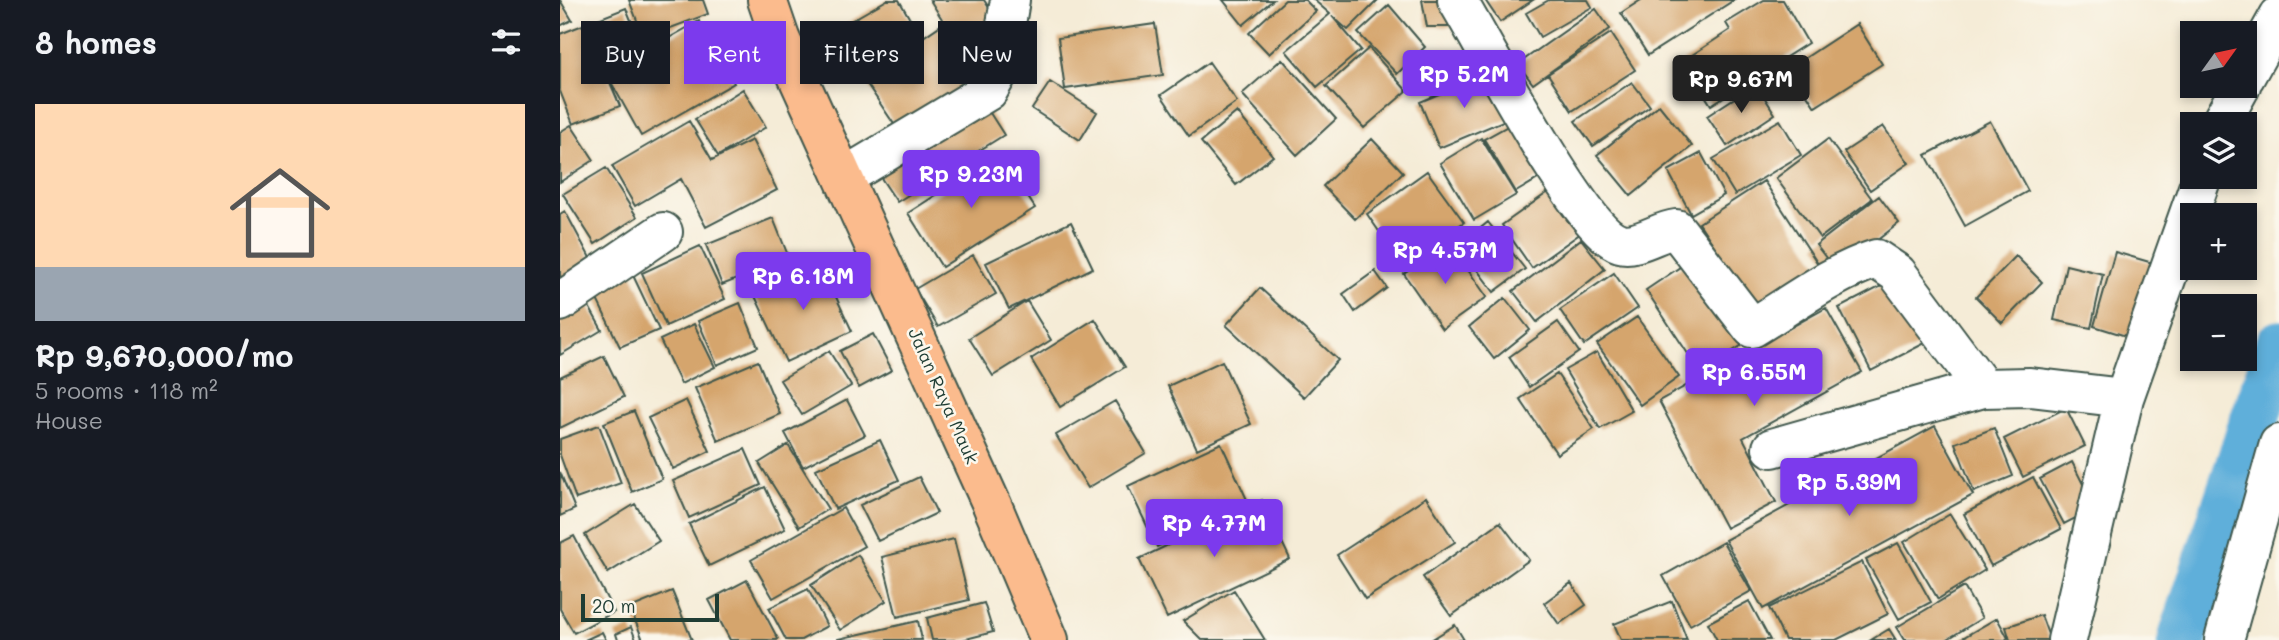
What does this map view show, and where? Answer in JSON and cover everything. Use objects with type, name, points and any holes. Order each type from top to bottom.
[{"type":"main road","name":"Jalan Raya Mauk","points":[[767,0],[780,38],[992,505],[1049,640]]},
{"type":"street","points":[[844,177],[988,91],[998,73],[1010,0]]},
{"type":"street","points":[[1457,0],[1564,181],[1608,238],[1623,244],[1676,229],[1752,328],[1876,258],[1897,273],[1983,388]]},
{"type":"street","points":[[2258,54],[2279,16]]},
{"type":"street","points":[[2067,640],[2124,398],[2198,189]]},
{"type":"street","points":[[560,302],[663,232]]},
{"type":"street","points":[[1772,448],[1983,388],[2030,387],[2124,398]]},
{"type":"street","points":[[2224,640],[2279,444]]},
{"type":"building","points":[[560,0],[572,20],[560,26]]},
{"type":"building","points":[[629,0],[703,0],[708,14],[670,28],[670,21],[637,21]]},
{"type":"building","points":[[887,0],[899,0],[911,21],[850,21]]},
{"type":"building","points":[[930,0],[984,0],[996,19],[993,21],[943,21]]},
{"type":"building","points":[[1223,0],[1273,0],[1243,25]]},
{"type":"building","points":[[1285,0],[1305,0],[1316,11],[1269,54],[1249,33]]},
{"type":"building","points":[[1314,0],[1378,0],[1348,30],[1332,16],[1361,50],[1317,87],[1286,51],[1330,14]]},
{"type":"building","points":[[1422,0],[1447,0],[1451,27],[1427,27]]},
{"type":"building","points":[[1485,0],[1533,0],[1500,22]]},
{"type":"building","points":[[1549,0],[1588,0],[1592,7],[1540,37],[1526,13]]},
{"type":"building","points":[[1641,0],[1734,0],[1648,55],[1621,13]]},
{"type":"building","points":[[1764,0],[1783,0],[1808,43],[1711,105],[1683,61],[1730,30],[1726,23]]},
{"type":"building","points":[[1389,5],[1425,47],[1397,74],[1358,33]]},
{"type":"building","points":[[626,8],[631,21],[593,21]]},
{"type":"building","points":[[1596,9],[1610,29],[1533,84],[1518,64]]},
{"type":"building","points":[[1155,24],[1163,75],[1065,89],[1058,38]]},
{"type":"building","points":[[1857,24],[1882,64],[1815,107],[1790,68]]},
{"type":"building","points":[[581,26],[581,84],[610,84],[620,106],[573,124],[560,91],[560,34]]},
{"type":"building","points":[[938,27],[938,84],[979,84],[981,87],[904,139],[867,84],[924,84],[924,37]]},
{"type":"building","points":[[684,29],[684,84],[732,84],[641,136],[612,84],[670,84],[670,37]]},
{"type":"building","points":[[1611,33],[1635,70],[1572,111],[1548,74]]},
{"type":"building","points":[[1369,48],[1407,91],[1364,128],[1326,86]]},
{"type":"building","points":[[1282,59],[1336,119],[1297,155],[1242,94]]},
{"type":"building","points":[[1209,62],[1237,102],[1189,136],[1161,95]]},
{"type":"building","points":[[1489,73],[1508,119],[1439,148],[1420,102]]},
{"type":"building","points":[[1050,82],[1097,112],[1080,140],[1032,109]]},
{"type":"building","points":[[1632,82],[1650,106],[1593,146],[1575,121]]},
{"type":"building","points":[[1756,84],[1775,114],[1727,146],[1707,116]]},
{"type":"building","points":[[743,89],[766,127],[718,156],[695,119]]},
{"type":"building","points":[[983,102],[1004,135],[897,202],[875,169]]},
{"type":"building","points":[[1659,105],[1692,146],[1631,196],[1597,155]]},
{"type":"building","points":[[1237,112],[1273,156],[1236,185],[1201,142]]},
{"type":"building","points":[[1522,118],[1553,170],[1516,192],[1484,139]]},
{"type":"building","points":[[1780,120],[1801,155],[1735,195],[1713,159]]},
{"type":"building","points":[[689,121],[712,160],[752,140],[777,190],[706,227],[681,179],[635,206],[612,166]]},
{"type":"building","points":[[1990,121],[2028,191],[1965,226],[1926,155]]},
{"type":"building","points":[[571,125],[594,160],[560,182],[560,132]]},
{"type":"building","points":[[1883,126],[1909,163],[1870,190],[1844,152]]},
{"type":"building","points":[[1481,138],[1516,195],[1474,220],[1440,163]]},
{"type":"building","points":[[1372,139],[1403,172],[1355,219],[1323,186]]},
{"type":"building","points":[[1828,139],[1872,199],[1820,238],[1776,178]]},
{"type":"building","points":[[1701,153],[1724,195],[1691,214],[1668,171]]},
{"type":"building","points":[[1000,154],[1035,208],[942,267],[908,213]]},
{"type":"building","points":[[606,168],[637,217],[595,244],[563,194]]},
{"type":"building","points":[[1427,171],[1464,222],[1403,266],[1367,214]]},
{"type":"building","points":[[1764,181],[1818,264],[1754,306],[1699,223]]},
{"type":"building","points":[[1557,186],[1588,228],[1532,268],[1502,225]]},
{"type":"building","points":[[1879,196],[1899,223],[1837,272],[1816,245]]},
{"type":"building","points":[[565,211],[597,271],[560,291],[560,214]]},
{"type":"building","points":[[773,218],[789,258],[722,285],[706,245]]},
{"type":"building","points":[[1071,222],[1093,268],[1009,309],[986,263]]},
{"type":"building","points":[[1488,222],[1525,269],[1494,292],[1459,246]]},
{"type":"building","points":[[1581,239],[1605,269],[1537,322],[1513,291]]},
{"type":"building","points":[[1449,243],[1487,297],[1442,329],[1404,274]]},
{"type":"building","points":[[700,246],[725,299],[666,326],[642,273]]},
{"type":"building","points":[[2115,252],[2163,266],[2142,341],[2094,326]]},
{"type":"building","points":[[973,255],[996,294],[938,327],[915,289]]},
{"type":"building","points":[[2016,256],[2042,282],[2002,323],[1976,297]]},
{"type":"building","points":[[1695,257],[1750,340],[1700,372],[1646,290]]},
{"type":"building","points":[[820,263],[852,331],[786,362],[754,294]]},
{"type":"building","points":[[2066,265],[2103,274],[2091,328],[2054,320]]},
{"type":"building","points":[[630,269],[659,330],[620,347],[591,287]]},
{"type":"building","points":[[1375,271],[1387,288],[1355,312],[1343,294]]},
{"type":"building","points":[[1614,273],[1638,308],[1584,345],[1560,310]]},
{"type":"building","points":[[1895,279],[1927,342],[1871,371],[1839,308]]},
{"type":"building","points":[[1260,288],[1338,360],[1304,397],[1226,325]]},
{"type":"building","points":[[582,294],[602,330],[560,355],[560,307]]},
{"type":"building","points":[[1505,298],[1530,330],[1494,359],[1469,327]]},
{"type":"building","points":[[1027,301],[1051,340],[993,376],[969,338]]},
{"type":"building","points":[[740,303],[758,347],[717,365],[698,321]]},
{"type":"building","points":[[1826,308],[1862,372],[1743,438],[1776,502],[1726,528],[1659,401]]},
{"type":"building","points":[[1637,317],[1679,377],[1640,405],[1597,344]]},
{"type":"building","points":[[1095,319],[1125,367],[1060,407],[1031,359]]},
{"type":"building","points":[[1558,322],[1579,352],[1529,387],[1509,357]]},
{"type":"building","points":[[694,324],[715,367],[681,384],[660,340]]},
{"type":"building","points":[[873,334],[892,370],[859,388],[840,351]]},
{"type":"building","points":[[829,351],[851,386],[802,415],[780,380]]},
{"type":"building","points":[[1597,352],[1632,411],[1600,429],[1565,370]]},
{"type":"building","points":[[604,356],[624,397],[560,428],[560,377]]},
{"type":"building","points":[[758,361],[780,414],[718,441],[695,388]]},
{"type":"building","points":[[1222,361],[1251,424],[1197,449],[1168,386]]},
{"type":"building","points":[[1557,374],[1594,429],[1557,454],[1520,399]]},
{"type":"building","points":[[686,400],[710,451],[673,469],[648,418]]},
{"type":"building","points":[[847,400],[865,435],[803,467],[785,433]]},
{"type":"building","points":[[1115,401],[1146,453],[1088,488],[1056,435]]},
{"type":"building","points":[[2066,408],[2085,446],[2023,477],[2004,439]]},
{"type":"building","points":[[634,411],[662,479],[632,492],[604,423]]},
{"type":"building","points":[[599,425],[621,483],[576,499],[560,455],[560,439]]},
{"type":"building","points":[[1935,426],[1973,495],[1763,609],[1725,540]]},
{"type":"building","points":[[1994,428],[2013,476],[1974,492],[1955,443]]},
{"type":"building","points":[[880,440],[899,480],[835,509],[816,469]]},
{"type":"building","points":[[1221,443],[1249,504],[1157,547],[1128,486]]},
{"type":"building","points":[[788,445],[828,509],[799,527],[759,463]]},
{"type":"building","points":[[745,449],[761,485],[689,518],[673,481]]},
{"type":"building","points":[[2072,462],[2095,508],[2064,524],[2040,479]]},
{"type":"building","points":[[560,472],[575,509],[560,516]]},
{"type":"building","points":[[919,477],[937,513],[878,541],[860,505]]},
{"type":"building","points":[[2033,477],[2061,529],[1991,566],[1964,514]]},
{"type":"building","points":[[765,487],[785,529],[709,566],[689,524]]},
{"type":"building","points":[[1426,497],[1455,542],[1365,599],[1337,555]]},
{"type":"building","points":[[1262,500],[1290,559],[1167,618],[1139,559]]},
{"type":"building","points":[[635,504],[659,541],[608,573],[585,535]]},
{"type":"building","points":[[843,508],[864,546],[773,598],[751,560]]},
{"type":"building","points":[[1950,514],[1985,570],[1938,599],[1904,542]]},
{"type":"building","points":[[1500,522],[1529,560],[1451,616],[1423,577]]},
{"type":"building","points":[[574,536],[614,612],[574,633],[560,609],[560,543]]},
{"type":"building","points":[[954,539],[969,600],[897,617],[882,557]]},
{"type":"building","points":[[1723,542],[1751,591],[1690,625],[1663,576]]},
{"type":"building","points":[[1898,543],[1931,602],[1899,619],[1866,560]]},
{"type":"building","points":[[858,555],[886,601],[840,630],[811,585]]},
{"type":"building","points":[[1862,562],[1888,614],[1836,640],[1785,640],[1769,608]]},
{"type":"building","points":[[747,580],[777,640],[730,640],[709,600]]},
{"type":"building","points":[[1571,583],[1586,605],[1559,624],[1544,603]]},
{"type":"building","points":[[1964,587],[1982,618],[1946,640],[1905,640],[1897,627]]},
{"type":"building","points":[[808,589],[827,626],[801,640],[786,640],[769,608]]},
{"type":"building","points":[[1234,590],[1265,640],[1202,640],[1183,621]]},
{"type":"building","points":[[672,591],[692,640],[643,640],[630,608]]},
{"type":"building","points":[[1672,601],[1687,640],[1621,640],[1614,624]]},
{"type":"building","points":[[1749,601],[1770,640],[1717,640],[1708,623]]},
{"type":"building","points":[[984,603],[993,632],[962,640],[932,640],[927,618]]},
{"type":"building","points":[[2041,615],[2050,640],[2010,640],[2006,627]]},
{"type":"building","points":[[1997,618],[2008,638],[2005,640],[1959,640]]},
{"type":"building","points":[[918,621],[922,640],[838,640],[838,639]]},
{"type":"building","points":[[1455,625],[1464,640],[1431,640]]},
{"type":"building","points":[[631,627],[636,640],[618,640],[616,634]]},
{"type":"building","points":[[1889,629],[1896,640],[1871,640]]},
{"type":"building","points":[[602,632],[606,640],[585,640]]},
{"type":"waterway","points":[[2182,640],[2279,345]]}]
